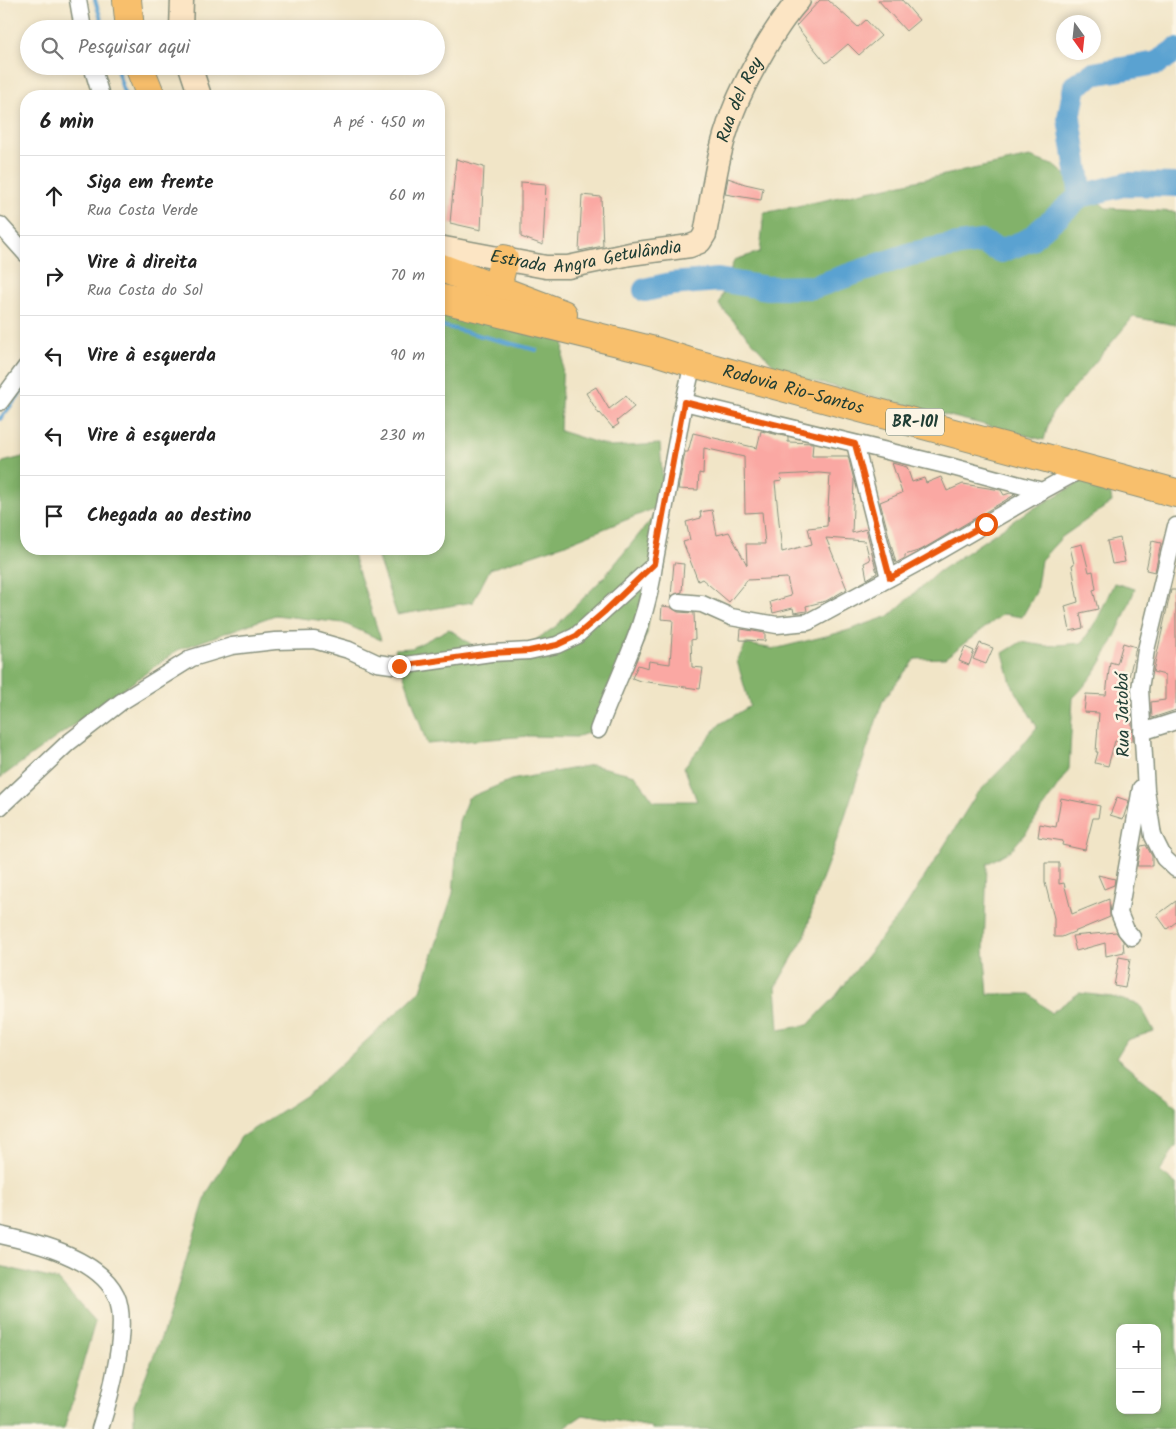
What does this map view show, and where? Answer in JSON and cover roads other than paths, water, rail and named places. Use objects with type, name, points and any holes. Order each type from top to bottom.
[{"type":"highway","points":[[126,0],[129,20]]},
{"type":"highway","points":[[143,75],[149,90]]},
{"type":"highway","points":[[497,287],[504,259]]},
{"type":"highway","points":[[445,269],[497,287],[655,351]]},
{"type":"highway","name":"Rodovia Rio-Santos","points":[[445,299],[655,351],[693,363],[1176,493]]},
{"type":"street","points":[[78,0],[81,20]]},
{"type":"street","points":[[181,20],[182,0]]},
{"type":"street","name":"Rua del Rey","points":[[709,212],[728,124],[754,69],[785,15],[799,0]]},
{"type":"street","points":[[95,75],[99,90]]},
{"type":"street","points":[[193,75],[198,90]]},
{"type":"street","name":"Estrada Angra Getulândia","points":[[445,248],[546,267],[568,267],[630,254],[690,246],[700,242],[705,234],[709,212]]},
{"type":"street","points":[[0,226],[20,248]]},
{"type":"street","points":[[598,730],[616,681],[638,636],[650,595],[684,402],[693,363]]},
{"type":"street","points":[[0,402],[20,375]]},
{"type":"street","points":[[684,402],[1042,491]]},
{"type":"street","points":[[855,444],[890,578]]},
{"type":"street","points":[[679,602],[702,604],[730,617],[777,625],[808,622],[890,578],[1084,468]]},
{"type":"street","name":"Rua Jatobá","points":[[1176,526],[1142,668],[1140,689],[1144,768],[1153,836],[1164,858],[1176,868]]},
{"type":"street","points":[[0,807],[68,743],[121,702],[192,658],[232,646],[275,641],[314,640],[349,650],[377,663],[399,666],[491,653],[529,651],[557,645],[576,636],[654,564]]},
{"type":"street","points":[[1142,732],[1176,721]]},
{"type":"street","points":[[1132,937],[1126,930],[1119,913],[1144,768]]},
{"type":"street","points":[[0,1235],[55,1250],[89,1267],[106,1280],[115,1294],[121,1310],[121,1327],[113,1377],[100,1429]]},
{"type":"waterway","points":[[95,0],[101,20]]},
{"type":"waterway","points":[[1081,196],[1069,118],[1075,86],[1093,74],[1157,63],[1176,50]]},
{"type":"waterway","points":[[119,75],[123,90]]},
{"type":"waterway","points":[[645,290],[671,284],[718,280],[767,288],[814,287],[911,254],[944,247],[981,242],[1001,251],[1029,240],[1081,196],[1127,184],[1176,185]]},
{"type":"waterway","points":[[445,327],[536,350]]},
{"type":"waterway","points":[[0,419],[20,394]]}]
